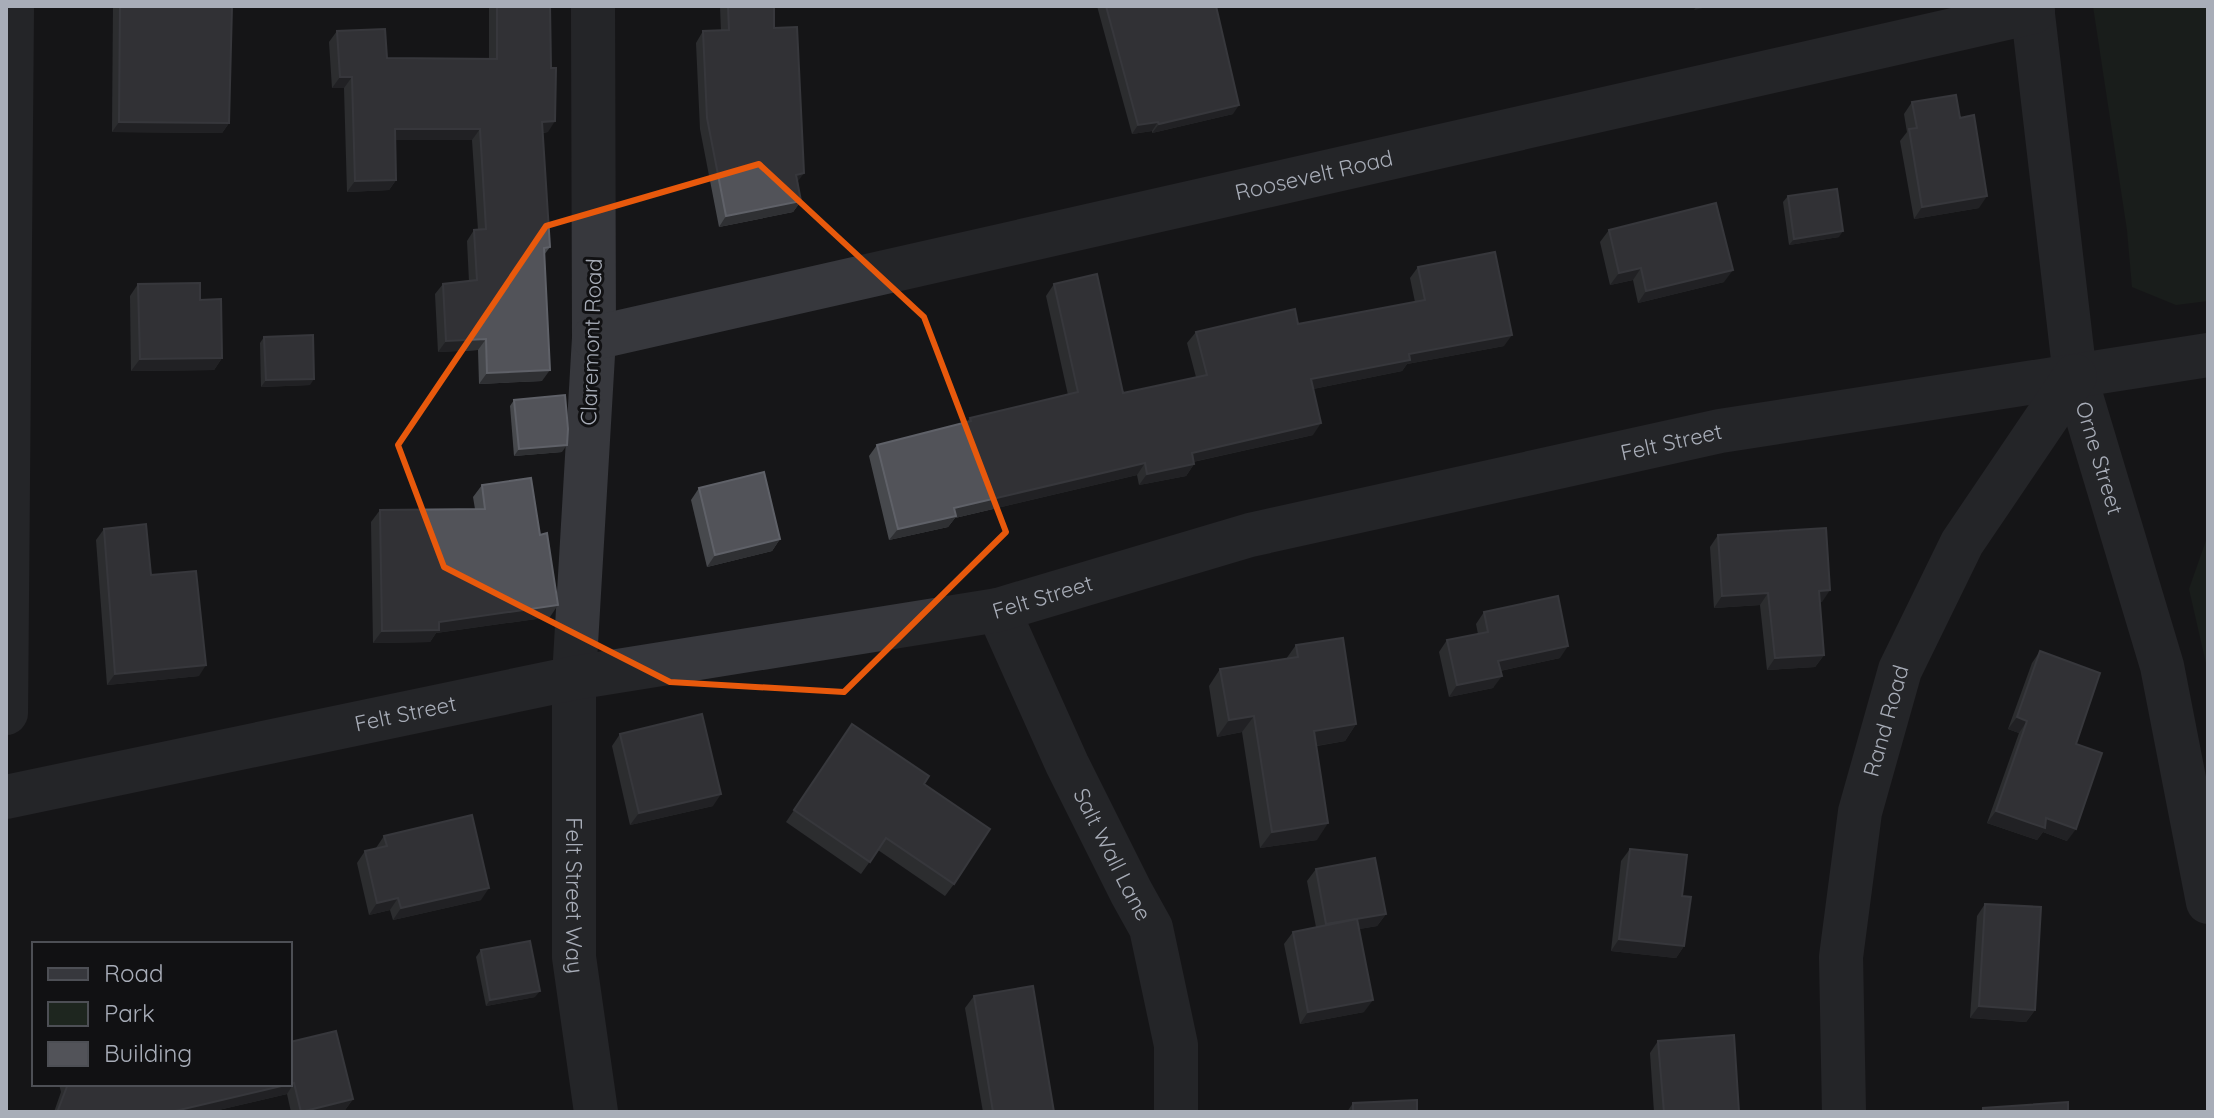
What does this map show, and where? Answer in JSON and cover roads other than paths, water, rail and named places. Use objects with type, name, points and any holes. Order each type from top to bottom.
[{"type":"street","points":[[6,713],[12,6]]},
{"type":"street","name":"Claremont Road","points":[[574,678],[594,338],[593,6]]},
{"type":"street","name":"Roosevelt Road","points":[[594,338],[2032,9]]},
{"type":"street","name":"Orne Street","points":[[2032,9],[2075,376],[2162,666],[2208,902]]},
{"type":"street","name":"Felt Street","points":[[6,797],[574,678],[998,610],[1250,535],[1720,431],[2208,355]]},
{"type":"street","name":"Rand Road","points":[[1844,1112],[1841,957],[1860,812],[1900,670],[1962,543],[2075,376]]},
{"type":"street","name":"Salt Wall Lane","points":[[998,610],[1067,764],[1151,928],[1176,1045],[1176,1112]]},
{"type":"street","name":"Felt Street Way","points":[[574,678],[574,957],[596,1112]]}]
